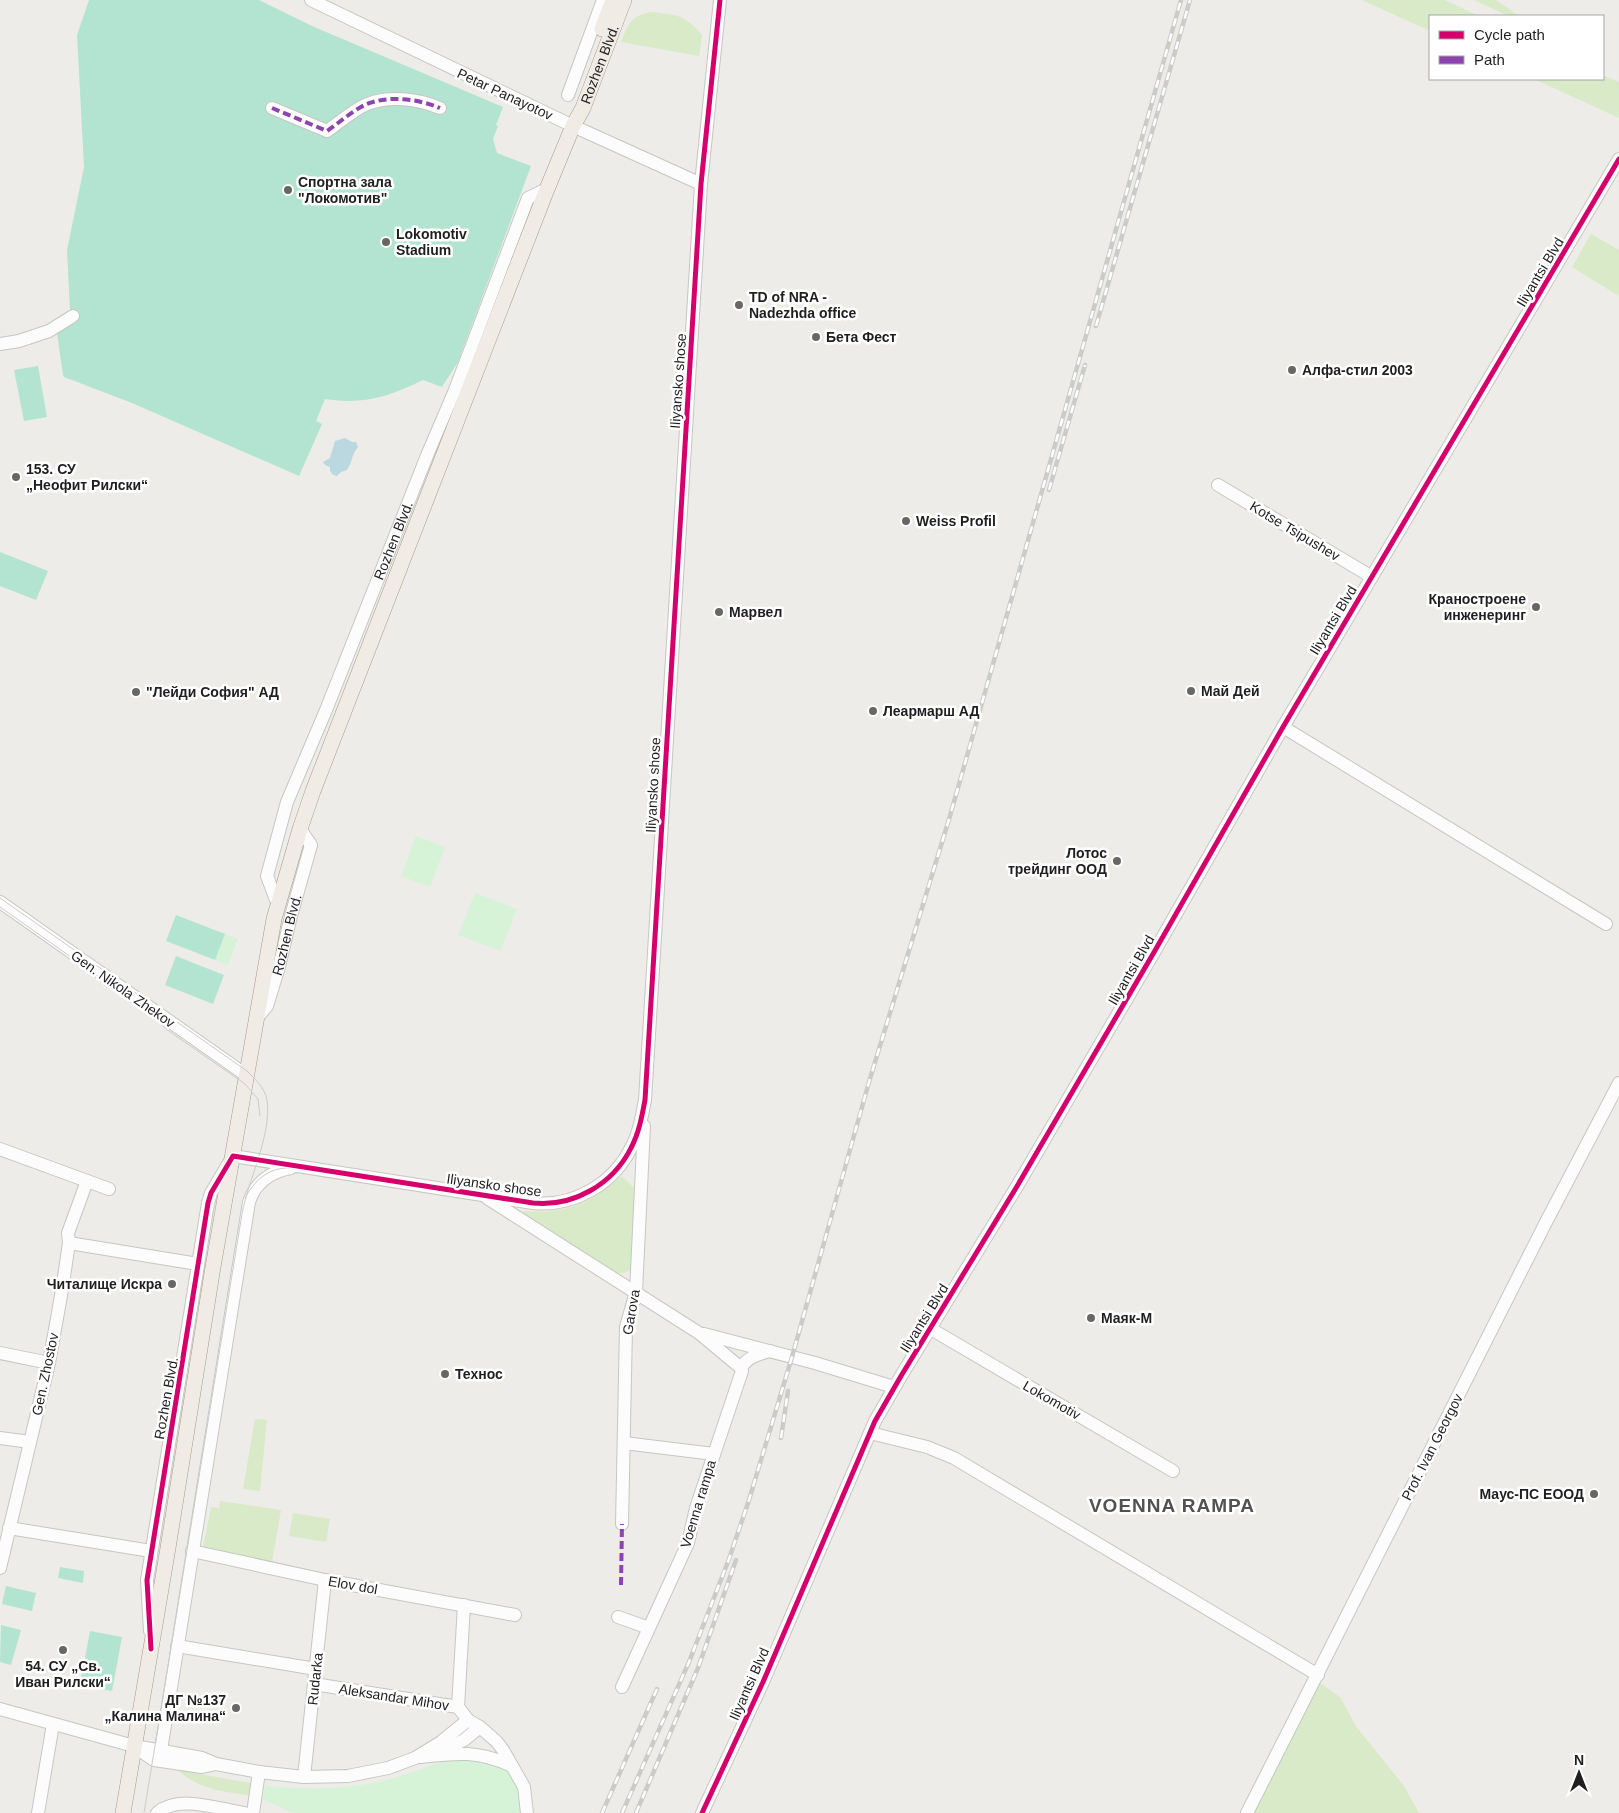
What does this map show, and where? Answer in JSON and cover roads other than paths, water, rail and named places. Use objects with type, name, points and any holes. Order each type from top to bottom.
[{"type":"main road","name":"Rozhen Blvd.","points":[[573,126],[575,100],[613,0]]},
{"type":"main road","name":"Rozhen Blvd.","points":[[123,1813],[213,1267],[274,919],[313,791],[547,189],[573,126],[583,108],[624,0]]},
{"type":"street","name":"Petar Panayotov","points":[[311,0],[573,126],[701,184]]},
{"type":"street","name":"Rozhen Blvd.","points":[[568,95],[604,0]]},
{"type":"street","name":"Iliyansko shose","points":[[233,1156],[533,1203],[552,1204],[572,1199],[592,1190],[611,1176],[631,1149],[642,1118],[645,1100],[701,184],[720,0]]},
{"type":"street","points":[[272,108],[327,131],[367,104],[397,98],[440,108]]},
{"type":"street","name":"Iliyantsi Blvd","points":[[702,1813],[766,1674],[870,1433],[894,1387],[931,1329],[1153,954],[1283,727],[1372,577],[1615,176],[1619,160]]},
{"type":"street","name":"Rozhen Blvd.","points":[[278,905],[267,876],[287,802],[455,390],[524,206],[528,198],[547,189]]},
{"type":"street","points":[[0,344],[19,341],[49,331],[73,316]]},
{"type":"street","name":"Kotse Tsipushev","points":[[1218,485],[1372,577]]},
{"type":"street","points":[[1283,727],[1606,924]]},
{"type":"street","name":"Rozhen Blvd.","points":[[256,1019],[267,1006],[311,845],[300,829]]},
{"type":"street","name":"Gen. Nikola Zhekov","points":[[0,902],[246,1075]]},
{"type":"street","name":"Prof. Ivan Georgov","points":[[1247,1813],[1545,1224],[1619,1082]]},
{"type":"street","name":"Garova","points":[[622,1524],[626,1327],[636,1292],[645,1100]]},
{"type":"street","points":[[0,1148],[109,1189]]},
{"type":"street","name":"Rozhen Blvd.","points":[[150,1649],[147,1580],[208,1203],[211,1193],[233,1156]]},
{"type":"street","points":[[161,1750],[249,1202],[256,1187],[267,1176],[288,1168],[304,1168]]},
{"type":"street","name":"Gen. Zhostov","points":[[0,1568],[49,1363],[69,1243],[68,1233],[87,1180]]},
{"type":"street","points":[[483,1195],[700,1333],[741,1372],[744,1362],[770,1351]]},
{"type":"street","points":[[69,1243],[198,1264]]},
{"type":"street","name":"Lokomotiv","points":[[931,1329],[1173,1470]]},
{"type":"street","points":[[700,1333],[815,1363],[894,1387]]},
{"type":"street","points":[[0,1353],[49,1363]]},
{"type":"street","name":"Voenna rampa","points":[[622,1687],[688,1543],[696,1508],[741,1372]]},
{"type":"street","points":[[870,1433],[927,1447],[954,1458],[1318,1675]]},
{"type":"street","points":[[0,1438],[30,1442]]},
{"type":"street","points":[[624,1443],[714,1454]]},
{"type":"street","points":[[10,1528],[151,1551]]},
{"type":"street","name":"Elov dol","points":[[192,1552],[326,1580],[515,1615]]},
{"type":"street","name":"Rudarka","points":[[304,1777],[326,1580]]},
{"type":"street","points":[[458,1707],[464,1605]]},
{"type":"street","points":[[618,1617],[649,1628]]},
{"type":"street","points":[[177,1646],[316,1669]]},
{"type":"street","name":"Aleksandar Mihov","points":[[314,1684],[458,1707],[468,1720]]},
{"type":"street","points":[[0,1709],[134,1746],[202,1758],[216,1764],[259,1772],[304,1777],[348,1776],[388,1768],[415,1758],[441,1742],[468,1720],[480,1727],[497,1742],[514,1766],[524,1787],[527,1813]]},
{"type":"street","points":[[38,1813],[53,1724]]},
{"type":"street","points":[[434,1756],[464,1740],[480,1727]]},
{"type":"street","points":[[134,1746],[154,1760],[202,1767],[216,1764]]},
{"type":"street","points":[[415,1758],[453,1753],[477,1754],[496,1758],[514,1766]]},
{"type":"street","points":[[253,1813],[259,1772]]},
{"type":"street","points":[[157,1813],[163,1808],[181,1803],[244,1813]]},
{"type":"water","points":[[345,438],[356,442],[358,447],[347,470],[337,476],[333,475],[330,467],[323,462],[330,458],[335,441]]},
{"type":"tram line","points":[[245,1198],[262,1177],[274,1170],[288,1168],[533,1206],[564,1204],[578,1199],[605,1184],[626,1161],[639,1137],[648,1100],[704,184],[722,0]]},
{"type":"tram line","points":[[0,898],[247,1071],[262,1088],[267,1100],[268,1114],[263,1142],[242,1214],[144,1813]]},
{"type":"tram line","points":[[0,907],[146,1010],[166,1029],[245,1084],[258,1099],[260,1116]]},
{"type":"railway","points":[[622,1813],[689,1662],[729,1559],[749,1500],[792,1357],[869,1082],[950,816],[1181,0]]},
{"type":"railway","points":[[1096,326],[1190,0]]},
{"type":"railway","points":[[1049,490],[1085,365]]},
{"type":"railway","points":[[781,1438],[788,1391]]},
{"type":"railway","points":[[636,1813],[698,1668],[736,1560]]},
{"type":"railway","points":[[602,1813],[657,1689]]},
{"type":"place","name":"Спортна зала \"Локомотив\"","points":[[288,190]]},
{"type":"place","name":"Lokomotiv Stadium","points":[[386,242]]},
{"type":"place","name":"TD of NRA - Nadezhda office","points":[[739,305]]},
{"type":"place","name":"Бета Фест","points":[[816,337]]},
{"type":"place","name":"Алфа-стил 2003","points":[[1292,370]]},
{"type":"place","name":"153. СУ „Неофит Рилски“","points":[[16,477]]},
{"type":"place","name":"Weiss Profil","points":[[906,521]]},
{"type":"place","name":"Краностроене инженеринг","points":[[1536,607]]},
{"type":"place","name":"Марвел","points":[[719,612]]},
{"type":"place","name":"Май Дей","points":[[1191,691]]},
{"type":"place","name":"\"Лейди София\" АД","points":[[136,692]]},
{"type":"place","name":"Леармарш АД","points":[[873,711]]},
{"type":"place","name":"Лотос трейдинг ООД","points":[[1117,861]]},
{"type":"place","name":"Читалище Искра","points":[[172,1284]]},
{"type":"place","name":"Маяк-М","points":[[1091,1318]]},
{"type":"place","name":"Технос","points":[[445,1374]]},
{"type":"place","name":"Маус-ПС ЕООД","points":[[1594,1494]]},
{"type":"place","name":"54. СУ „Св. Иван Рилски“","points":[[63,1650]]},
{"type":"place","name":"ДГ №137 „Калина Малина“","points":[[236,1708]]},
{"type":"district","name":"VOENNA RAMPA","points":[[1172,1505]]}]
